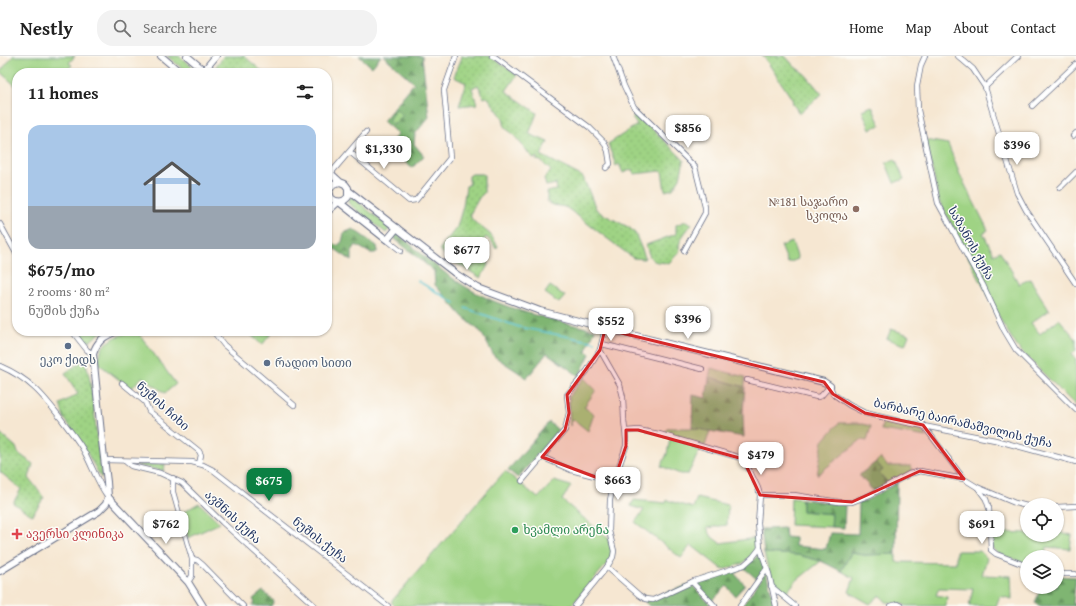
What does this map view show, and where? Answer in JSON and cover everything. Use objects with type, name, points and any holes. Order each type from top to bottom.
[{"type":"street","points":[[161,56],[175,68]]},
{"type":"street","points":[[187,56],[200,68]]},
{"type":"street","points":[[208,68],[216,56]]},
{"type":"street","points":[[350,152],[409,201],[416,200],[450,158],[444,90],[456,56]]},
{"type":"street","points":[[492,56],[589,127],[606,146],[610,164],[606,168]]},
{"type":"street","points":[[614,56],[624,86],[634,107],[695,167],[705,207],[705,213],[684,250]]},
{"type":"street","name":"საზანოს ქუჩა","points":[[925,56],[921,65],[918,86],[918,110],[938,203],[983,285],[1004,330],[1016,350],[1076,410]]},
{"type":"street","points":[[958,56],[974,69],[985,87],[1017,193],[1026,210],[1076,284]]},
{"type":"street","points":[[985,87],[1018,56]]},
{"type":"street","points":[[1032,106],[1076,64]]},
{"type":"street","points":[[332,169],[350,152],[366,132]]},
{"type":"street","points":[[1060,188],[1076,172]]},
{"type":"street","points":[[332,175],[347,186],[349,191],[348,197],[342,202],[338,202],[332,207]]},
{"type":"street","points":[[332,186],[340,182]]},
{"type":"street","name":"ბარბარე ბაირამაშვილის ქუჩა","points":[[349,191],[456,274],[478,288],[540,311],[824,382],[830,386],[833,394],[849,405],[866,413],[898,421],[995,440],[1076,462]]},
{"type":"street","points":[[332,199],[401,251]]},
{"type":"street","points":[[0,224],[12,246]]},
{"type":"street","points":[[387,240],[397,228]]},
{"type":"street","points":[[522,481],[565,430],[569,413],[566,395],[587,371],[600,350],[605,328]]},
{"type":"street","points":[[76,336],[87,350],[93,354]]},
{"type":"street","points":[[0,571],[99,511],[106,504],[108,497],[107,482],[93,354],[95,348],[102,339],[107,336]]},
{"type":"street","points":[[217,336],[224,346],[294,405]]},
{"type":"street","points":[[602,344],[702,369]]},
{"type":"street","points":[[575,606],[611,561],[614,551],[609,531],[610,500],[614,481],[626,446],[623,397],[620,385],[600,350]]},
{"type":"street","points":[[0,366],[22,378],[40,392],[78,441],[100,487],[188,582],[203,606]]},
{"type":"street","points":[[747,380],[817,397],[821,396],[830,386]]},
{"type":"street","name":"ნუშის ჩიხი","points":[[122,384],[145,402],[149,411],[199,451],[199,464]]},
{"type":"street","points":[[923,425],[964,479],[977,487],[1020,504]]},
{"type":"street","points":[[626,431],[638,430],[659,434],[742,459],[746,464],[760,495],[758,523],[760,548],[767,568],[776,606]]},
{"type":"street","points":[[542,457],[571,470],[614,481]]},
{"type":"street","name":"ნუშის ქუჩა","points":[[104,460],[126,462],[192,462],[213,470],[388,606]]},
{"type":"street","name":"ავშნის ქუჩა","points":[[126,462],[131,466],[160,473],[182,483],[222,522],[315,606]]},
{"type":"street","points":[[760,495],[794,495],[839,502],[852,502],[870,495],[909,474],[920,471],[964,479]]},
{"type":"street","points":[[173,478],[173,492],[192,559],[192,576],[188,582]]},
{"type":"street","points":[[977,487],[986,499],[989,508],[991,550],[1002,557],[1020,563]]},
{"type":"street","points":[[1064,507],[1076,506]]},
{"type":"street","points":[[607,567],[639,595],[645,599],[653,600],[692,582],[744,565],[760,548]]},
{"type":"street","points":[[192,559],[197,560],[203,565],[242,606]]},
{"type":"street","points":[[740,606],[767,568]]},
{"type":"street","points":[[1064,574],[1075,574]]},
{"type":"street","points":[[692,582],[715,606]]},
{"type":"street","points":[[771,586],[795,606]]},
{"type":"street","points":[[891,606],[897,604],[901,606]]},
{"type":"highlighted area","points":[[605,329],[824,382],[833,394],[865,413],[923,425],[964,479],[920,471],[852,502],[760,495],[743,459],[638,430],[626,430],[626,446],[614,481],[598,478],[542,457],[565,430],[569,413],[567,395],[600,350]]},
{"type":"green space","points":[[13,56],[75,56],[69,63],[72,65],[69,68],[12,68],[12,83],[0,72]]},
{"type":"green space","points":[[167,56],[179,56],[194,68],[182,68]]},
{"type":"green space","points":[[224,56],[244,56],[258,68],[216,68],[215,67]]},
{"type":"green space","points":[[359,56],[381,56],[372,67]]},
{"type":"green space","points":[[384,56],[422,56],[429,117],[415,134],[414,144],[424,156],[412,168],[387,147],[398,134],[383,121],[414,83]]},
{"type":"green space","points":[[460,56],[489,56],[517,75],[506,91],[537,113],[529,134],[548,142],[541,155],[583,177],[596,209],[630,228],[635,233],[645,257],[644,259],[633,258],[567,208],[554,205],[547,201],[547,192],[557,190],[556,184],[546,186],[544,178],[551,171],[541,161],[536,160],[538,158],[536,157],[535,159],[528,153],[512,133],[505,128],[503,118],[489,99],[487,97],[484,98],[478,85],[472,88],[477,104],[459,106],[466,83],[454,77],[462,57]]},
{"type":"green space","points":[[762,56],[785,56],[795,67],[805,74],[822,94],[799,113],[793,104],[792,99]]},
{"type":"green space","points":[[872,106],[880,125],[870,129],[862,110]]},
{"type":"green space","points":[[396,109],[403,115],[394,125],[388,120]]},
{"type":"green space","points":[[637,114],[684,160],[680,178],[673,189],[665,191],[662,171],[634,174],[633,169],[623,173],[619,164],[616,166],[608,144],[637,125],[632,118]]},
{"type":"green space","points":[[926,140],[948,144],[960,175],[988,230],[983,233],[994,254],[1000,251],[1019,284],[1030,279],[1049,310],[1031,323],[1040,334],[1059,319],[1076,339],[1076,350],[1071,355],[1076,359],[1076,406],[1018,348],[1004,326],[939,201]]},
{"type":"green space","points":[[895,159],[904,179],[894,183],[886,163]]},
{"type":"green space","points":[[472,174],[484,175],[484,193],[479,198],[470,214],[472,220],[490,234],[498,246],[496,249],[493,243],[486,237],[483,241],[487,244],[485,246],[487,247],[485,250],[490,254],[485,260],[489,263],[481,278],[456,263],[439,250],[457,227],[463,206],[466,186],[469,185],[469,176]]},
{"type":"green space","points":[[352,197],[390,228],[386,233],[348,203],[349,198]]},
{"type":"green space","points":[[686,221],[692,224],[680,241],[680,251],[669,263],[653,260],[649,255],[646,245],[676,234],[676,225]]},
{"type":"green space","points":[[353,229],[377,246],[378,251],[375,253],[370,253],[356,245],[352,251],[352,261],[335,249],[332,253],[332,242],[337,246],[342,242],[344,233]]},
{"type":"green space","points":[[398,234],[448,275],[481,295],[513,308],[545,318],[595,330],[586,350],[590,354],[579,376],[547,353],[527,378],[494,356],[481,332],[462,316],[435,285],[434,271],[395,239],[395,235]]},
{"type":"green space","points":[[792,242],[798,259],[788,263],[781,246]]},
{"type":"green space","points":[[550,286],[565,296],[559,303],[545,293]]},
{"type":"green space","points":[[891,329],[909,335],[905,345],[887,339]]},
{"type":"green space","points":[[79,336],[97,336],[89,341],[83,340]]},
{"type":"green space","points":[[118,336],[141,336],[176,384],[165,393],[142,377],[131,389],[99,364],[101,350],[104,345]]},
{"type":"green space","points":[[252,336],[269,336],[262,345]]},
{"type":"green space","points":[[85,359],[89,373],[101,478],[81,442],[64,418],[60,404],[78,394],[65,373]]},
{"type":"green space","points":[[711,368],[745,377],[745,387],[709,377]]},
{"type":"green space","points":[[709,377],[745,387],[743,413],[744,437],[692,428],[693,395],[706,398]]},
{"type":"green space","points":[[584,378],[596,390],[584,407],[594,414],[588,431],[573,419],[570,426],[569,396]]},
{"type":"green space","points":[[883,420],[912,426],[923,432],[927,437],[881,430]]},
{"type":"green space","points":[[549,422],[558,430],[518,478],[508,470]]},
{"type":"green space","points":[[839,423],[858,423],[871,426],[867,441],[861,440],[817,475],[823,441]]},
{"type":"green space","points":[[668,428],[692,428],[710,431],[705,446],[664,434]]},
{"type":"green space","points":[[0,433],[16,447],[18,453],[33,464],[29,478],[44,498],[32,515],[13,503],[21,489],[0,472]]},
{"type":"green space","points":[[670,439],[701,448],[688,474],[680,474],[661,466],[667,454]]},
{"type":"green space","points":[[880,458],[888,466],[911,466],[913,471],[888,483],[879,473],[882,470],[876,462]]},
{"type":"green space","points":[[876,462],[883,470],[879,473],[888,483],[874,492],[859,475]]},
{"type":"green space","points":[[165,464],[164,471],[135,465]]},
{"type":"green space","name":"ხვამლი არენა","points":[[505,471],[538,498],[554,481],[571,486],[562,500],[609,539],[612,553],[611,559],[571,606],[395,606],[391,602]]},
{"type":"green space","points":[[897,483],[896,554],[864,555],[851,553],[841,571],[821,561],[798,555],[764,553],[761,529],[785,528],[786,537],[795,538],[795,546],[826,549],[830,533],[858,534],[859,502],[867,500]]},
{"type":"green space","points":[[697,498],[728,505],[727,525],[707,528],[712,537],[720,543],[756,538],[755,552],[743,563],[723,570],[691,545],[681,558],[635,522],[644,510],[631,506],[634,500],[666,503],[667,500],[693,508]]},
{"type":"green space","points":[[791,498],[802,499],[802,511],[832,514],[832,527],[790,525]]},
{"type":"green space","points":[[802,499],[845,505],[844,528],[831,527],[832,514],[802,511]]},
{"type":"green space","points":[[199,503],[220,523],[188,538],[182,513]]},
{"type":"green space","points":[[993,532],[1020,533],[1020,542],[1064,542],[1064,533],[1072,535],[1070,549],[1047,547],[1046,550],[1020,550],[1020,561],[997,553],[992,548]]},
{"type":"green space","points":[[956,551],[980,551],[987,558],[982,575],[1011,576],[1012,599],[1000,596],[996,606],[969,606],[973,589],[939,588],[936,595],[947,597],[946,606],[907,606],[886,602],[880,595],[870,604],[849,592],[854,578],[841,571],[851,553],[864,555],[896,554],[896,562],[956,563]]},
{"type":"green space","points":[[764,553],[798,555],[821,561],[796,581],[785,594],[772,583]]},
{"type":"green space","points":[[759,554],[765,568],[758,580],[743,567],[735,574],[745,585],[735,596],[727,586],[712,601],[697,584],[698,581],[739,568],[753,560]]},
{"type":"green space","points":[[766,572],[775,606],[742,606]]},
{"type":"green space","points":[[1064,576],[1076,577],[1073,604],[1076,604],[1076,606],[1041,606],[1035,603],[1038,594],[1064,594]]},
{"type":"green space","points":[[691,584],[712,606],[649,606],[644,601]]},
{"type":"green space","points":[[263,591],[274,601],[271,606],[252,606],[255,603],[253,599]]},
{"type":"waterway","points":[[418,281],[455,303]]},
{"type":"waterway","points":[[465,308],[519,327],[595,342]]},
{"type":"place","name":"№181 საჯარო სკოლა","points":[[856,209]]},
{"type":"place","name":"ეკო ქიდს","points":[[68,346]]},
{"type":"place","name":"რადიო სითი","points":[[267,363]]},
{"type":"place","name":"ხვამლი არენა","points":[[515,530]]},
{"type":"place","name":"ავერსი კლინიკა","points":[[17,534]]}]
